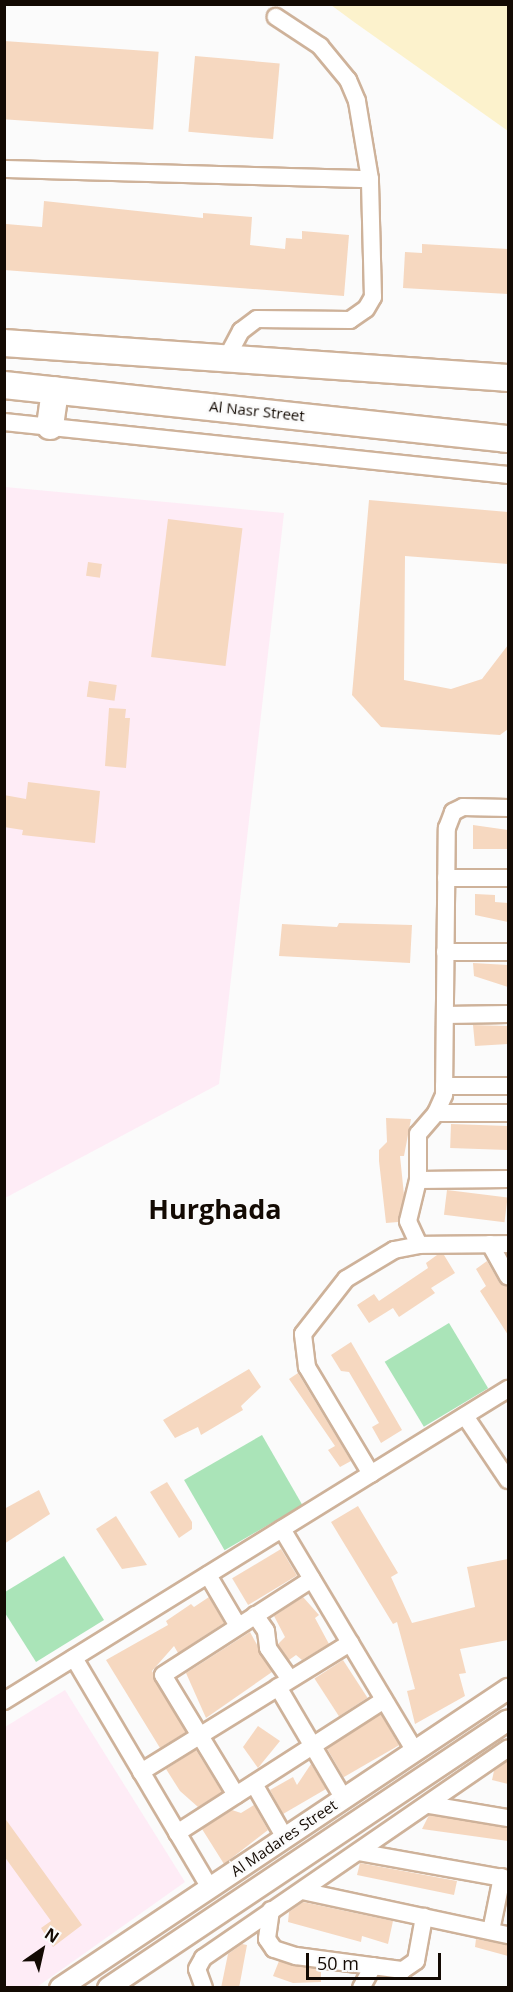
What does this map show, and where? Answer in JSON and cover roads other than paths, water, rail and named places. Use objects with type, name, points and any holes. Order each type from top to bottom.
[{"type":"main road","points":[[4,343],[508,378]]},
{"type":"main road","name":"Al Nasr Street","points":[[4,385],[508,439]]},
{"type":"main road","points":[[50,426],[55,390]]},
{"type":"street","points":[[226,359],[241,331],[257,319],[350,320],[366,309],[373,297],[375,272],[365,132],[348,80],[320,46],[276,17]]},
{"type":"street","points":[[4,169],[370,179]]},
{"type":"street","points":[[4,422],[508,475]]},
{"type":"street","points":[[419,1245],[408,1221],[418,1180],[418,1134],[436,1113],[444,1086],[447,828],[453,812],[463,807],[508,808]]},
{"type":"street","points":[[446,878],[508,878]]},
{"type":"street","points":[[445,952],[508,952]]},
{"type":"street","points":[[445,1015],[508,1014]]},
{"type":"street","points":[[444,1086],[508,1086]]},
{"type":"street","points":[[436,1113],[508,1113]]},
{"type":"street","points":[[418,1180],[508,1179]]},
{"type":"street","points":[[490,1244],[508,1276]]},
{"type":"street","points":[[370,1474],[307,1367],[303,1334],[353,1273],[394,1250],[419,1245],[508,1244]]},
{"type":"street","points":[[4,1701],[508,1389]]},
{"type":"street","points":[[465,1416],[508,1480]]},
{"type":"street","points":[[282,1529],[415,1751]]},
{"type":"street","points":[[208,1575],[238,1626]]},
{"type":"street","points":[[236,1795],[163,1676],[312,1579]]},
{"type":"street","points":[[255,1615],[266,1631],[268,1648],[313,1746],[344,1798]]},
{"type":"street","points":[[141,1772],[350,1642]]},
{"type":"street","points":[[74,1658],[210,1888]]},
{"type":"street","name":"Al Madares Street","points":[[60,1988],[508,1689]]},
{"type":"street","points":[[177,1833],[384,1700]]},
{"type":"street","name":"Al Madares Street","points":[[108,1988],[508,1720]]},
{"type":"street","points":[[204,1988],[198,1980],[198,1964],[271,1910],[504,1754]]},
{"type":"street","points":[[254,1784],[285,1838]]},
{"type":"street","points":[[430,1805],[508,1818]]},
{"type":"street","points":[[358,1852],[505,1878],[491,1931]]},
{"type":"street","points":[[302,1891],[508,1935]]},
{"type":"street","points":[[271,1910],[267,1939],[274,1949],[373,1966],[411,1967],[424,1917]]},
{"type":"street","points":[[361,1988],[373,1966]]},
{"type":"district","name":"Hurghada","points":[[215,1209]]}]
